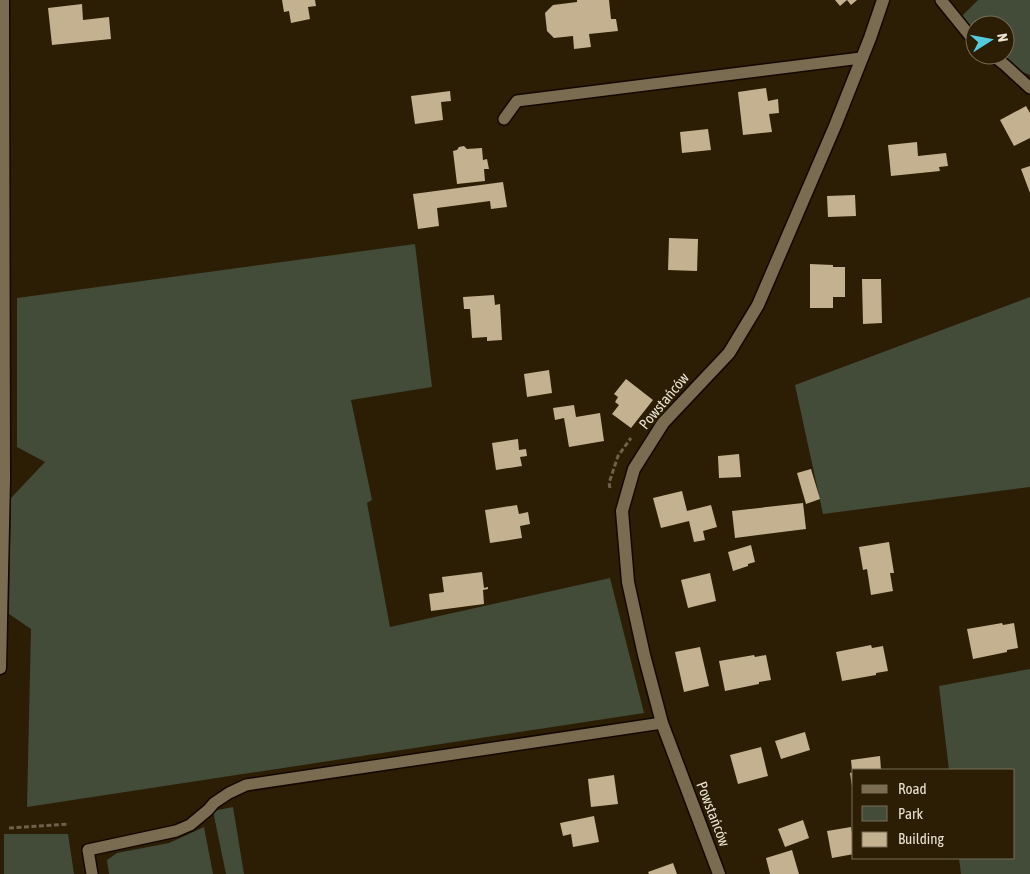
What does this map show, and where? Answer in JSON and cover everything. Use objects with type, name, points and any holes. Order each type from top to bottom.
[{"type":"street","points":[[0,668],[4,479],[3,0]]},
{"type":"street","name":"Powstańców","points":[[718,874],[662,722],[644,655],[628,582],[622,511],[634,469],[663,423],[729,353],[758,305],[835,126],[883,0]]},
{"type":"lane","points":[[941,0],[965,30]]},
{"type":"lane","points":[[504,119],[517,101],[861,58]]},
{"type":"lane","points":[[1005,65],[1030,88]]},
{"type":"lane","points":[[92,874],[88,850],[176,831],[190,825],[229,793],[246,785],[662,722]]},
{"type":"path","points":[[610,492],[609,483],[618,456],[635,433]]},
{"type":"path","points":[[9,828],[69,824]]},
{"type":"green space","points":[[978,0],[1030,0],[1030,75],[1005,65],[1015,65],[1015,15],[965,15],[965,21],[961,17]]},
{"type":"green space","points":[[415,244],[432,387],[351,400],[372,500],[367,503],[390,627],[610,578],[644,713],[27,807],[31,629],[9,614],[11,498],[45,462],[17,447],[17,298]]},
{"type":"green space","points":[[1030,297],[1030,487],[823,514],[795,385]]},
{"type":"green space","points":[[1030,669],[1030,874],[961,874],[959,859],[1015,859],[1015,769],[949,769],[939,686]]},
{"type":"green space","points":[[233,807],[244,874],[226,874],[213,811]]},
{"type":"green space","points":[[204,827],[213,874],[109,874],[107,860],[117,853],[169,843]]},
{"type":"green space","points":[[4,834],[68,834],[74,874],[4,874]]},
{"type":"building","points":[[282,0],[315,0],[316,6],[308,7],[310,19],[291,23],[289,11],[284,12]]},
{"type":"building","points":[[577,0],[609,0],[611,19],[616,19],[618,31],[589,34],[591,47],[574,49],[573,36],[554,38],[547,31],[545,13],[553,5],[577,2]]},
{"type":"building","points":[[835,0],[847,0],[840,6]]},
{"type":"building","points":[[847,0],[857,0],[851,5]]},
{"type":"building","points":[[82,4],[83,20],[109,17],[111,39],[52,45],[48,8]]},
{"type":"building","points":[[766,88],[768,101],[778,99],[779,113],[769,114],[772,132],[743,135],[738,92]]},
{"type":"building","points":[[450,91],[451,101],[441,102],[443,120],[415,124],[411,96]]},
{"type":"building","points":[[1026,106],[1030,113],[1030,138],[1014,146],[1000,120]]},
{"type":"building","points":[[708,129],[711,150],[682,153],[680,132]]},
{"type":"building","points":[[917,142],[918,156],[946,153],[948,166],[939,167],[940,171],[891,176],[888,145]]},
{"type":"building","points":[[464,146],[467,149],[482,148],[483,160],[487,159],[489,169],[484,169],[485,181],[457,184],[453,151]]},
{"type":"building","points":[[1030,166],[1030,193],[1021,169]]},
{"type":"building","points":[[503,182],[507,207],[491,209],[490,201],[437,208],[439,226],[418,229],[413,194]]},
{"type":"building","points":[[855,195],[856,216],[828,217],[827,196]]},
{"type":"building","points":[[669,238],[698,239],[697,271],[668,270]]},
{"type":"building","points":[[810,264],[845,267],[845,297],[833,297],[833,308],[810,308]]},
{"type":"building","points":[[862,279],[881,279],[882,323],[863,324]]},
{"type":"building","points":[[494,295],[495,305],[500,304],[502,340],[487,341],[487,337],[472,338],[470,309],[464,309],[463,297]]},
{"type":"building","points":[[549,370],[552,393],[527,397],[524,374]]},
{"type":"building","points":[[626,379],[653,400],[631,428],[612,414],[619,405],[615,402],[618,397],[614,394]]},
{"type":"building","points":[[574,405],[576,417],[600,413],[604,441],[569,447],[564,418],[555,420],[553,408]]},
{"type":"building","points":[[518,439],[519,450],[526,449],[527,456],[520,457],[522,466],[496,470],[492,443]]},
{"type":"building","points":[[739,454],[741,477],[719,478],[718,456]]},
{"type":"building","points":[[811,469],[820,499],[806,504],[797,473]]},
{"type":"building","points":[[682,491],[687,511],[711,505],[717,527],[703,531],[705,540],[694,542],[689,521],[661,528],[653,498]]},
{"type":"building","points":[[803,503],[806,529],[735,538],[732,511]]},
{"type":"building","points":[[517,505],[519,514],[528,512],[530,524],[520,526],[522,538],[490,543],[485,510]]},
{"type":"building","points":[[889,542],[894,573],[890,573],[893,591],[871,595],[867,569],[863,570],[859,547]]},
{"type":"building","points":[[751,545],[755,562],[733,571],[728,552]]},
{"type":"building","points":[[482,572],[484,588],[488,587],[488,589],[483,590],[484,604],[431,611],[429,594],[444,592],[442,577]]},
{"type":"building","points":[[710,573],[716,601],[688,608],[681,580]]},
{"type":"building","points":[[1002,623],[1003,625],[1014,623],[1018,648],[973,659],[967,629]]},
{"type":"building","points":[[871,645],[872,648],[883,646],[888,671],[842,681],[836,652]]},
{"type":"building","points":[[700,647],[709,686],[684,692],[675,652]]},
{"type":"building","points":[[754,655],[755,657],[766,655],[771,680],[725,691],[719,661]]},
{"type":"building","points":[[805,732],[810,750],[781,759],[775,741]]},
{"type":"building","points":[[761,747],[768,776],[738,784],[730,755]]},
{"type":"building","points":[[880,756],[881,769],[852,770],[851,760]]},
{"type":"building","points":[[614,775],[618,804],[591,807],[588,779]]},
{"type":"building","points":[[594,816],[599,842],[573,847],[571,834],[563,836],[560,823]]},
{"type":"building","points":[[803,820],[809,838],[785,847],[778,829]]},
{"type":"building","points":[[851,827],[852,854],[832,858],[827,831]]},
{"type":"building","points":[[792,850],[799,874],[770,874],[766,858]]},
{"type":"building","points":[[673,863],[677,874],[649,874],[648,872]]}]
